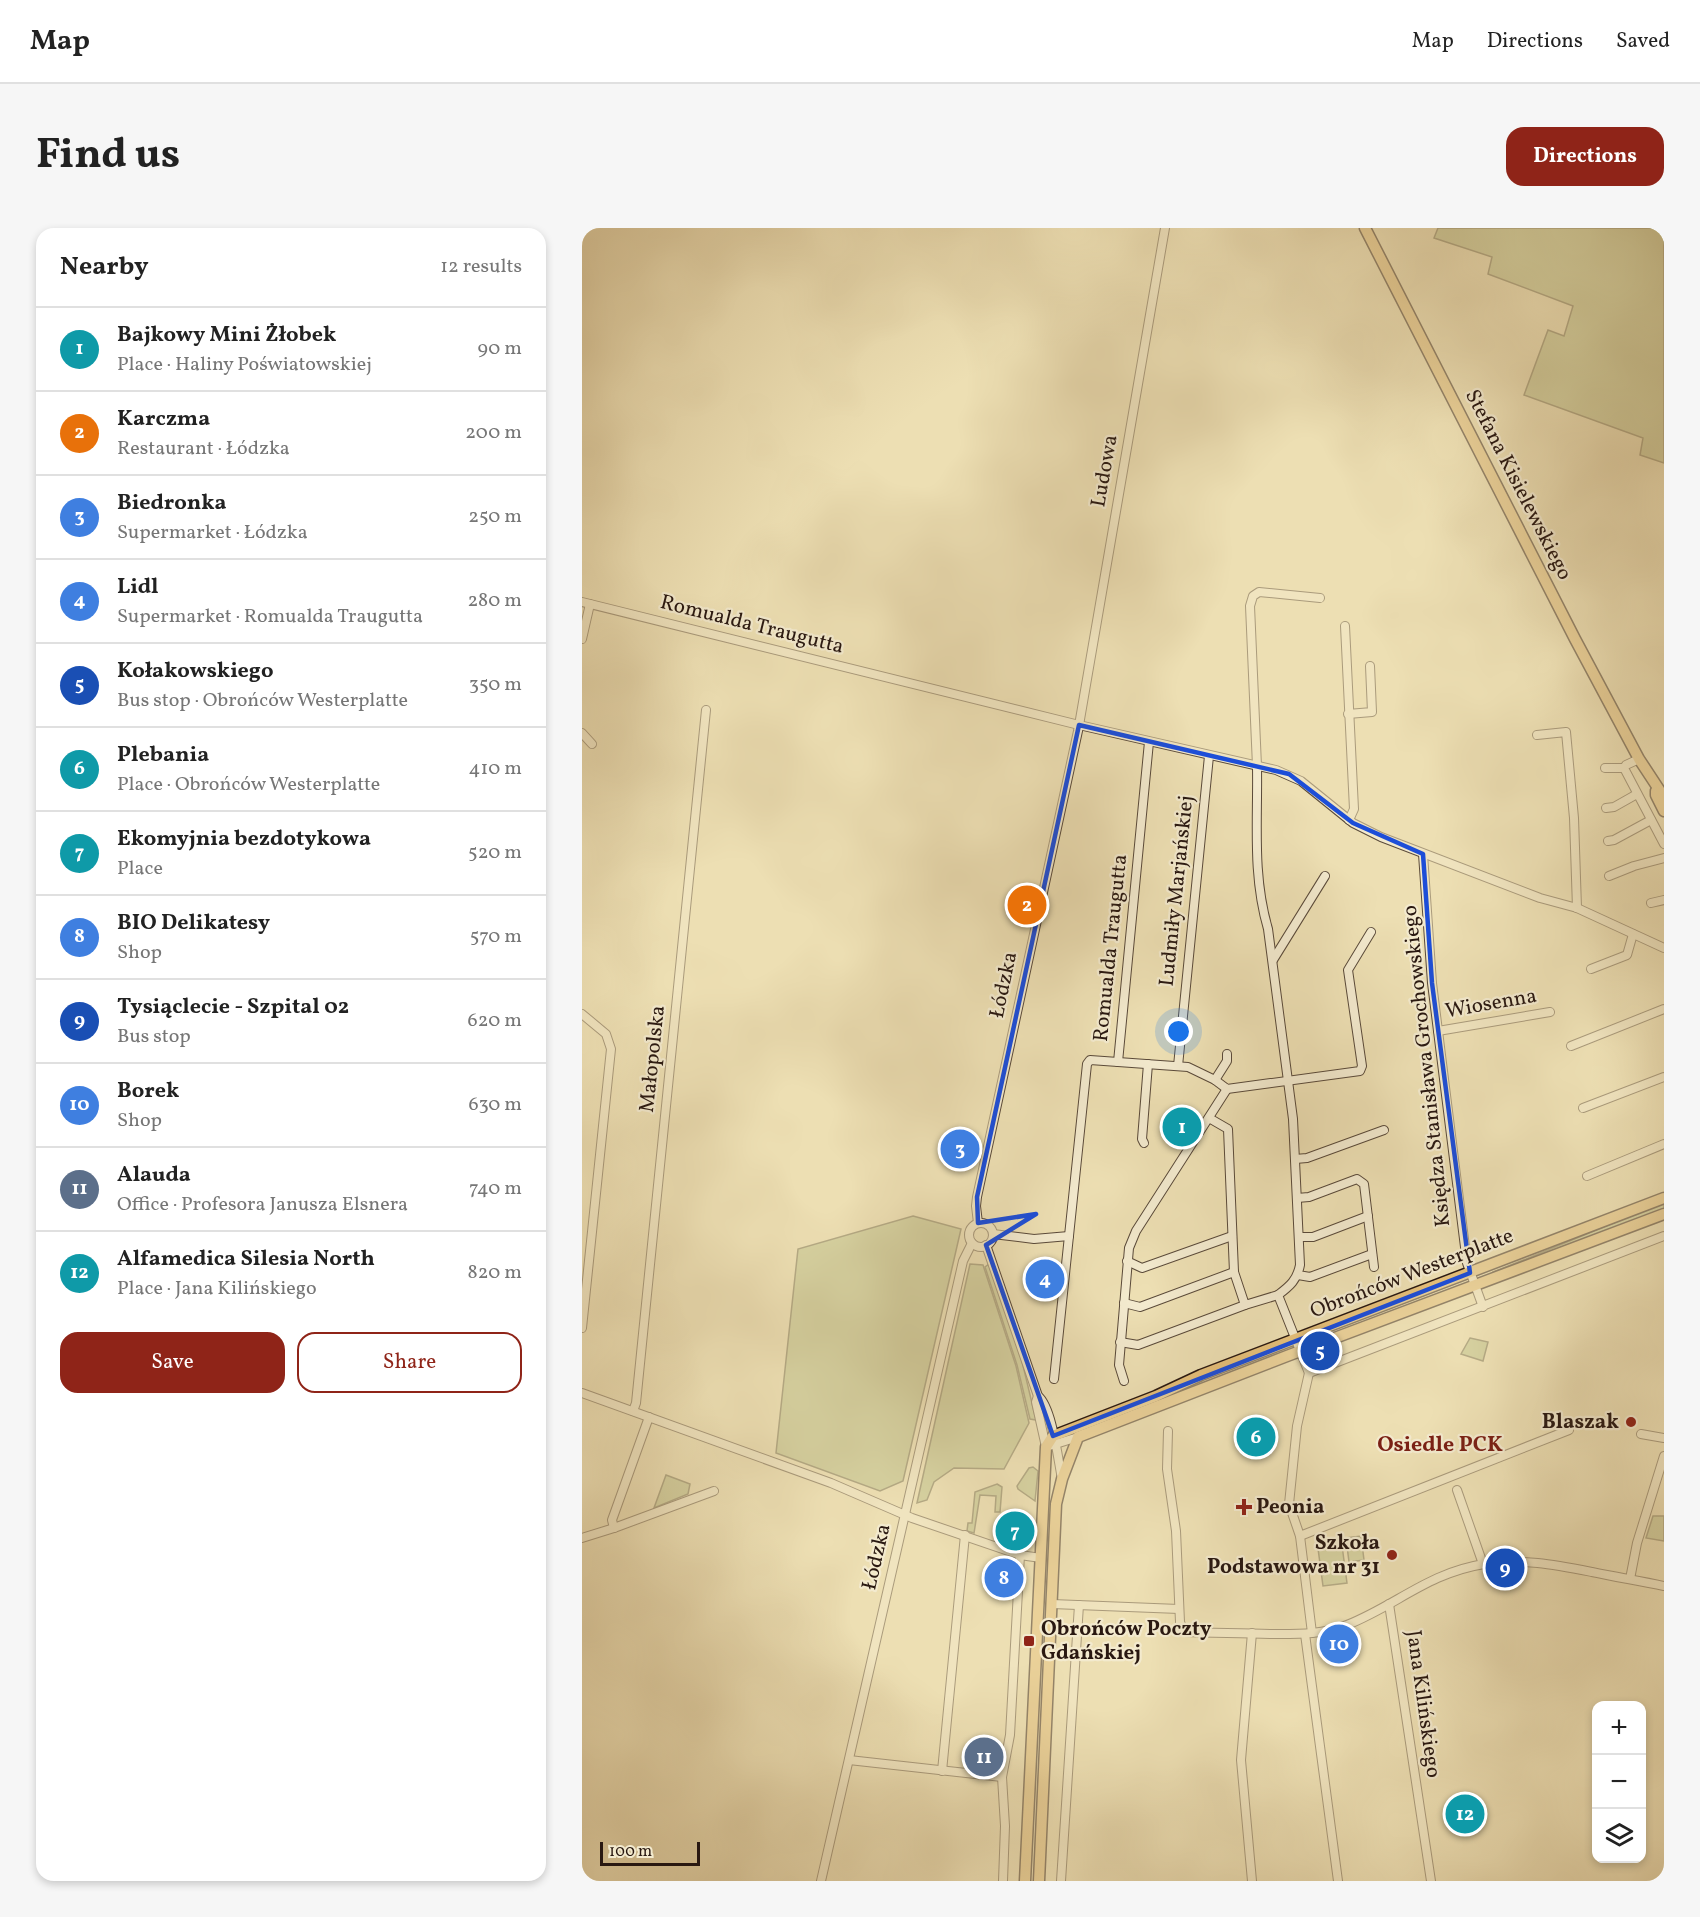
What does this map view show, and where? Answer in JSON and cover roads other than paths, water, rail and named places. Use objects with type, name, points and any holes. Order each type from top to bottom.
[{"type":"main road","name":"Stefana Kisielewskiego","points":[[1365,228],[1639,759],[1660,792],[1656,795],[1664,811]]},
{"type":"main road","name":"Obrońców Westerplatte","points":[[1051,1442],[1201,1375],[1664,1198]]},
{"type":"main road","name":"Obrońców Westerplatte","points":[[1078,1437],[1664,1214]]},
{"type":"main road","points":[[1039,1881],[1056,1504],[1062,1479],[1078,1437]]},
{"type":"main road","points":[[1025,1881],[1046,1472],[1051,1442]]},
{"type":"street","name":"Ludowa","points":[[1079,722],[1166,228]]},
{"type":"street","points":[[1120,1342],[1138,1345],[1278,1295],[1292,1285],[1298,1275],[1299,1237],[1289,1082],[1273,960],[1260,900],[1256,844],[1257,766],[1251,600],[1259,592],[1320,598]]},
{"type":"street","name":"Romualda Traugutta","points":[[582,639],[586,603],[1079,722],[1149,742],[1288,774],[1301,781],[1349,820],[1381,837],[1540,898],[1577,908],[1664,948]]},
{"type":"street","points":[[1345,626],[1354,809],[1349,820]]},
{"type":"street","points":[[1348,714],[1372,712],[1370,666]]},
{"type":"street","name":"Małopolska","points":[[633,1412],[636,1403],[706,710]]},
{"type":"street","name":"Łódzka","points":[[978,1223],[977,1197],[1079,722]]},
{"type":"street","points":[[1537,735],[1566,732],[1574,818],[1577,908]]},
{"type":"street","points":[[582,734],[592,744]]},
{"type":"street","name":"Romualda Traugutta","points":[[1054,1378],[1087,1065],[1090,1060],[1118,1062],[1149,742]]},
{"type":"street","name":"Ludmiły Marjańskiej","points":[[1178,1066],[1209,756]]},
{"type":"street","points":[[1605,768],[1624,768],[1639,759]]},
{"type":"street","points":[[1624,768],[1664,844]]},
{"type":"street","points":[[1606,808],[1614,807],[1637,794]]},
{"type":"street","points":[[1608,841],[1651,820]]},
{"type":"street","name":"Księdza Stanisława Grochowskiego","points":[[1423,854],[1432,983],[1470,1273],[1483,1307]]},
{"type":"street","points":[[1609,876],[1664,858]]},
{"type":"street","points":[[1273,960],[1325,876]]},
{"type":"street","points":[[1651,903],[1664,900]]},
{"type":"street","points":[[1118,1062],[1188,1067],[1215,1080],[1227,1089],[1360,1071],[1362,1066],[1348,970],[1371,932]]},
{"type":"street","points":[[1591,969],[1627,955],[1633,934]]},
{"type":"street","points":[[1571,1046],[1664,1009]]},
{"type":"street","name":"Wiosenna","points":[[1438,1031],[1550,1012]]},
{"type":"street","points":[[582,1014],[606,1034],[611,1049],[582,1328]]},
{"type":"street","points":[[1215,1080],[1227,1061],[1227,1054]]},
{"type":"street","points":[[1144,1143],[1142,1139],[1148,1064]]},
{"type":"street","points":[[1582,1108],[1664,1077]]},
{"type":"street","points":[[1124,1381],[1119,1365],[1129,1248],[1136,1231],[1227,1089]]},
{"type":"street","points":[[1209,1118],[1228,1129],[1234,1272],[1245,1305]]},
{"type":"street","points":[[1295,1159],[1307,1158],[1384,1130]]},
{"type":"street","points":[[1587,1176],[1664,1144]]},
{"type":"street","points":[[1297,1198],[1308,1197],[1357,1179],[1364,1184],[1374,1267]]},
{"type":"street","points":[[1299,1237],[1313,1237],[1368,1216]]},
{"type":"street","points":[[978,1223],[988,1225],[993,1234],[990,1242],[980,1246],[972,1243],[970,1231],[978,1223]]},
{"type":"street","points":[[993,1234],[1034,1239],[1069,1236]]},
{"type":"street","points":[[1127,1261],[1142,1268],[1232,1236]]},
{"type":"street","points":[[1309,1373],[1664,1236]]},
{"type":"street","name":"Łódzka","points":[[821,1881],[963,1261],[972,1243]]},
{"type":"street","points":[[986,1245],[1038,1396],[1044,1400],[1050,1418],[1051,1442],[1062,1479]]},
{"type":"street","points":[[1298,1275],[1310,1277],[1372,1254]]},
{"type":"street","points":[[1124,1303],[1140,1307],[1234,1272]]},
{"type":"street","points":[[1278,1295],[1309,1373],[1297,1426],[1289,1504],[1300,1536],[1308,1633],[1338,1881]]},
{"type":"street","points":[[582,1393],[831,1483],[906,1515],[1020,1555],[1041,1558]]},
{"type":"street","points":[[614,1528],[612,1520],[649,1417]]},
{"type":"street","points":[[1300,1536],[1569,1430]]},
{"type":"street","points":[[1168,1431],[1167,1469],[1176,1531],[1180,1622],[1184,1632],[1308,1633],[1348,1625],[1447,1572],[1484,1564],[1514,1561],[1546,1563],[1664,1586]]},
{"type":"street","points":[[1641,1434],[1664,1438]]},
{"type":"street","name":"Obrońców Westerplatte","points":[[1051,1442],[1078,1437]]},
{"type":"street","points":[[1630,1580],[1637,1543],[1664,1456]]},
{"type":"street","points":[[1457,1490],[1484,1564]]},
{"type":"street","points":[[582,1538],[714,1491]]},
{"type":"street","points":[[942,1771],[965,1535]]},
{"type":"street","points":[[1002,1881],[1005,1826],[1002,1777],[1010,1735],[1020,1555]]},
{"type":"street","points":[[1052,1604],[1179,1610]]},
{"type":"street","name":"Jana Kilińskiego","points":[[1389,1604],[1431,1881]]},
{"type":"street","points":[[1061,1881],[1079,1605]]},
{"type":"street","points":[[1252,1633],[1241,1760],[1252,1881]]},
{"type":"street","points":[[849,1760],[1002,1777]]},
{"type":"place","name":"Karczma","points":[[1027,905]]},
{"type":"place","name":"Bajkowy Mini Żłobek","points":[[1182,1127]]},
{"type":"place","name":"Biedronka","points":[[960,1149]]},
{"type":"place","name":"Lidl","points":[[1045,1279]]},
{"type":"place","name":"Kołakowskiego","points":[[1320,1351]]},
{"type":"place","name":"Blaszak","points":[[1631,1422]]},
{"type":"place","name":"Plebania","points":[[1256,1437]]},
{"type":"place","name":"Peonia","points":[[1244,1507]]},
{"type":"place","name":"Ekomyjnia bezdotykowa","points":[[1015,1531]]},
{"type":"place","name":"Szkoła Podstawowa nr 31","points":[[1392,1555]]},
{"type":"place","name":"Tysiąclecie - Szpital 02","points":[[1505,1568]]},
{"type":"place","name":"BIO Delikatesy","points":[[1004,1578]]},
{"type":"place","name":"Obrońców Poczty Gdańskiej","points":[[1029,1641]]},
{"type":"place","name":"Borek","points":[[1339,1644]]},
{"type":"place","name":"Alauda","points":[[984,1757]]},
{"type":"place","name":"Alfamedica Silesia North","points":[[1465,1814]]},
{"type":"district","name":"Osiedle PCK","points":[[1440,1445]]}]
